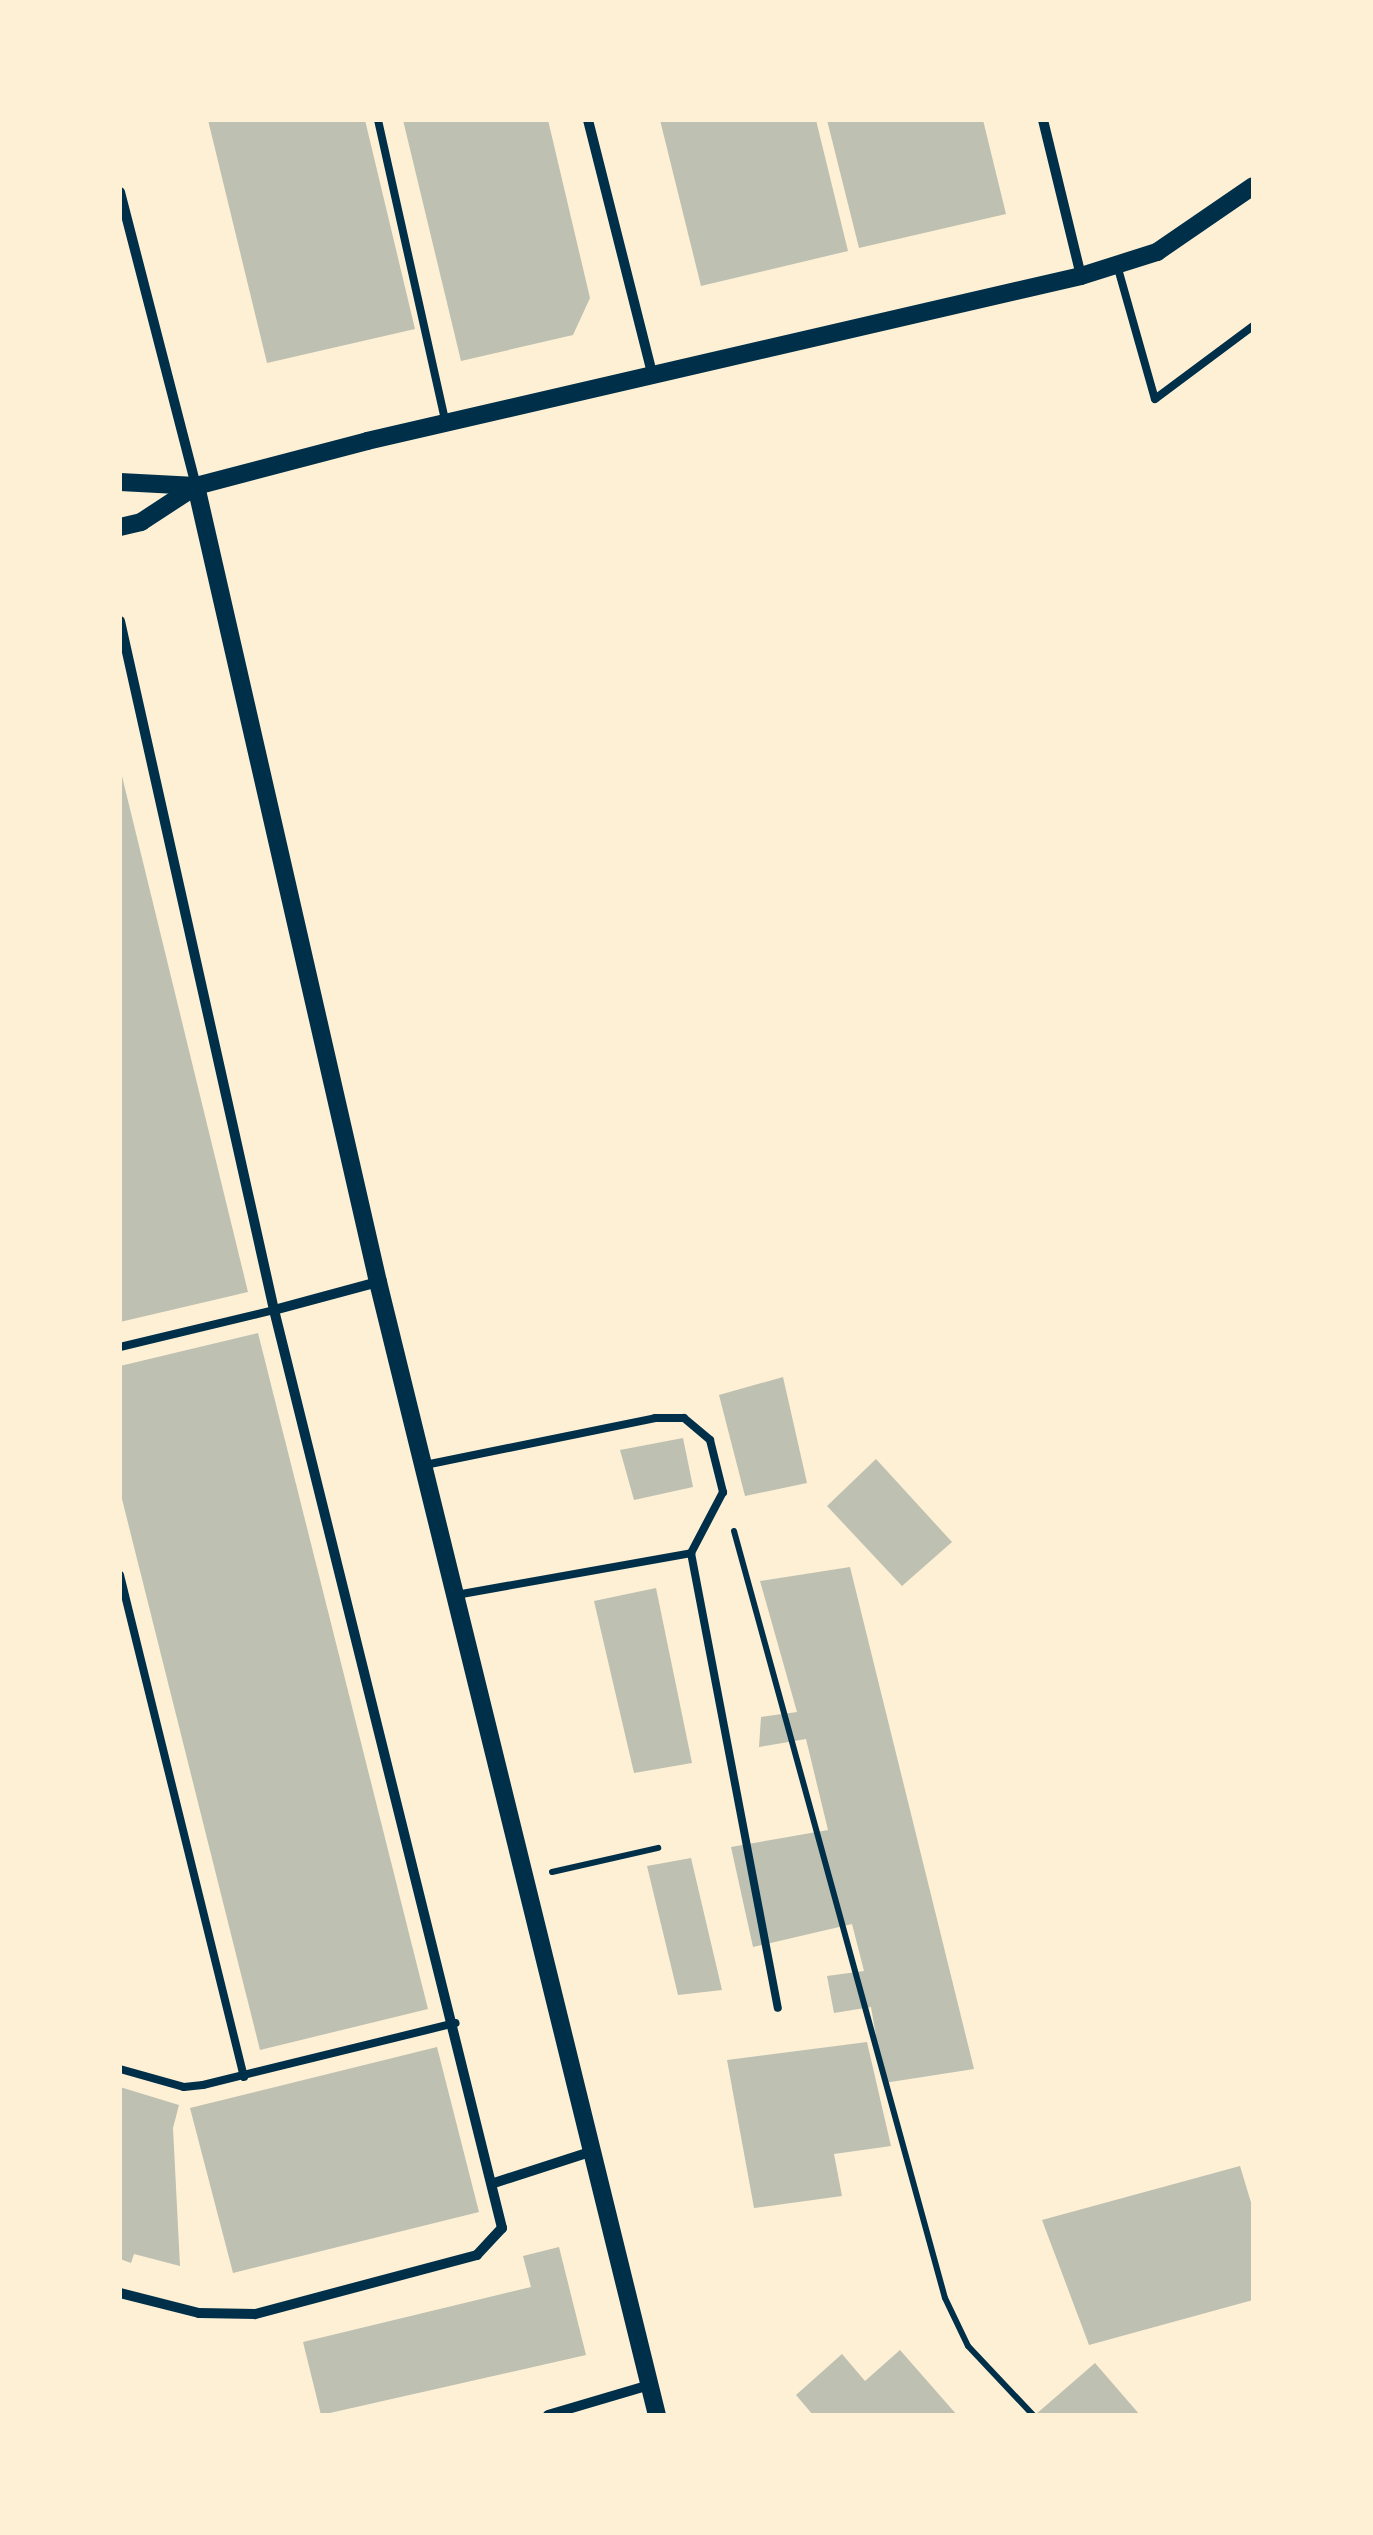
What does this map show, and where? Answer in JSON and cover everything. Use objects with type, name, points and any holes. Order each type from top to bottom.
[{"type":"street","points":[[588,120],[654,377]]},
{"type":"street","points":[[1043,120],[1081,276]]},
{"type":"street","points":[[120,482],[196,486],[1081,276],[1157,252],[1253,186]]},
{"type":"street","points":[[120,192],[196,486],[378,1282],[657,2415]]},
{"type":"street","points":[[120,528],[141,522],[196,486]]},
{"type":"street","points":[[120,621],[274,1310],[455,2023],[502,2228],[478,2255],[255,2314],[200,2313],[120,2293]]},
{"type":"street","points":[[274,1310],[378,1282]]},
{"type":"street","points":[[494,2183],[594,2151]]},
{"type":"street","points":[[548,2415],[649,2385]]},
{"type":"lane","points":[[378,120],[446,424]]},
{"type":"lane","points":[[1117,265],[1155,399],[1253,326]]},
{"type":"lane","points":[[120,1347],[274,1310]]},
{"type":"lane","points":[[423,1465],[654,1418],[684,1418],[710,1440],[724,1492],[691,1553],[778,2008]]},
{"type":"lane","points":[[456,1594],[691,1553]]},
{"type":"lane","points":[[120,1575],[244,2077]]},
{"type":"lane","points":[[120,2069],[184,2087],[244,2077],[455,2023]]},
{"type":"path","points":[[724,1492],[944,2298],[968,2346],[1033,2415]]},
{"type":"path","points":[[526,1878],[658,1848]]},
{"type":"building","points":[[208,120],[365,120],[415,329],[267,363]]},
{"type":"building","points":[[403,120],[548,120],[590,298],[573,335],[461,361]]},
{"type":"building","points":[[660,120],[816,120],[848,251],[701,286]]},
{"type":"building","points":[[827,120],[983,120],[1006,214],[859,248]]},
{"type":"building","points":[[120,768],[248,1292],[120,1322]]},
{"type":"building","points":[[258,1333],[428,2009],[260,2050],[120,1491],[120,1366]]},
{"type":"building","points":[[783,1377],[807,1483],[745,1496],[719,1395]]},
{"type":"building","points":[[683,1438],[693,1487],[634,1500],[620,1450]]},
{"type":"building","points":[[876,1459],[952,1542],[902,1586],[827,1506]]},
{"type":"building","points":[[850,1567],[974,2069],[884,2083],[871,2007],[834,2013],[827,1976],[864,1971],[852,1924],[753,1947],[731,1847],[828,1830],[806,1739],[759,1747],[761,1717],[797,1712],[760,1581]]},
{"type":"building","points":[[656,1588],[692,1763],[634,1773],[594,1601]]},
{"type":"building","points":[[691,1858],[722,1990],[678,1995],[647,1866]]},
{"type":"building","points":[[867,2042],[891,2146],[834,2154],[842,2196],[754,2208],[727,2060]]},
{"type":"building","points":[[437,2047],[479,2212],[233,2273],[190,2108]]},
{"type":"building","points":[[120,2087],[179,2105],[173,2128],[180,2266],[134,2254],[131,2263],[120,2259]]},
{"type":"building","points":[[1240,2166],[1253,2209],[1253,2300],[1089,2345],[1042,2220]]},
{"type":"building","points":[[559,2247],[586,2355],[321,2415],[303,2342],[531,2287],[523,2256]]},
{"type":"building","points":[[900,2350],[957,2415],[813,2415],[796,2395],[842,2354],[865,2381]]},
{"type":"building","points":[[1095,2363],[1140,2415],[1035,2415]]}]
